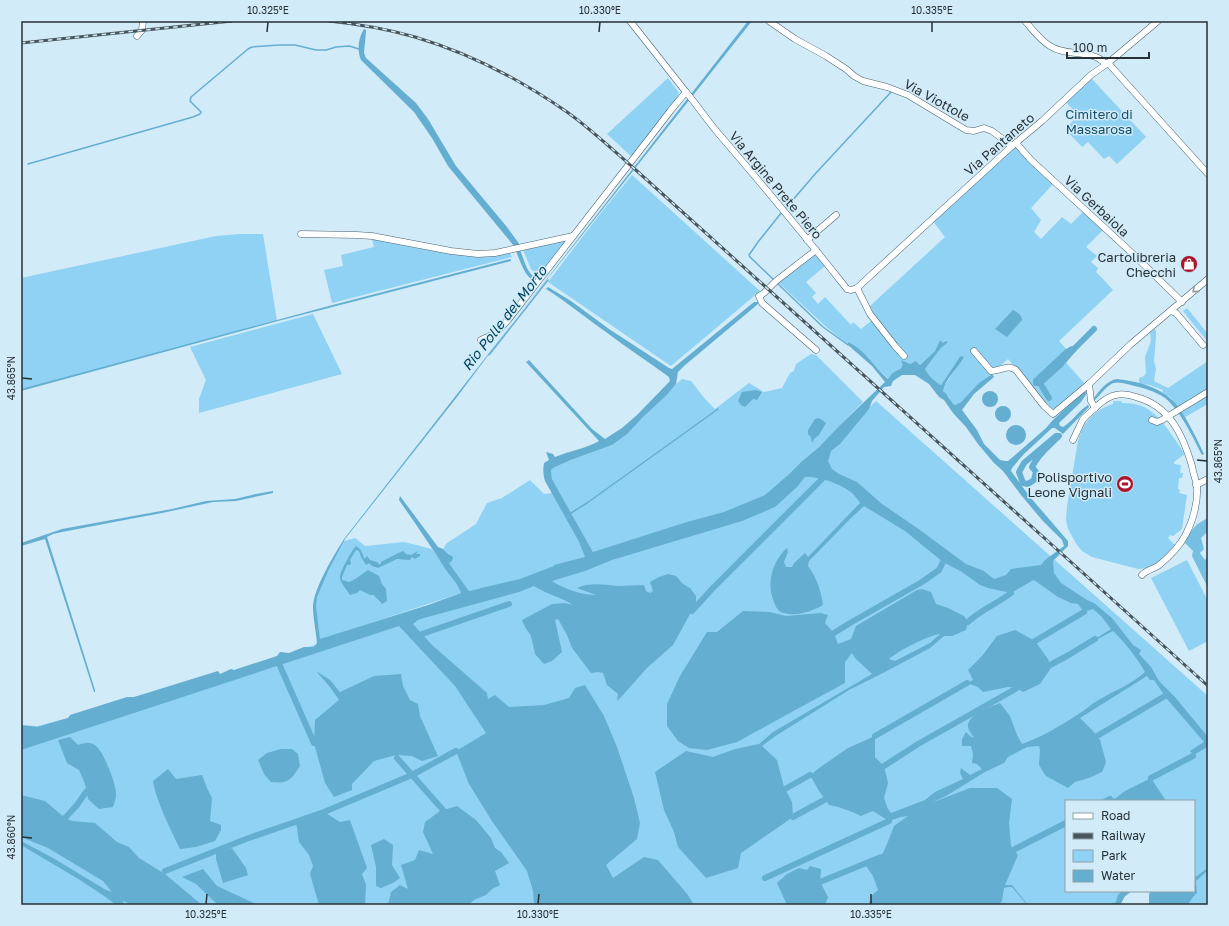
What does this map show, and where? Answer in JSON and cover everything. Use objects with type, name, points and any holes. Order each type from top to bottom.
[{"type":"street","points":[[137,36],[142,30],[143,21]]},
{"type":"street","name":"Via Argine Prete Piero","points":[[630,21],[710,123],[847,289],[851,290],[857,288]]},
{"type":"street","name":"Via Viottole","points":[[770,21],[795,39],[846,69],[854,76],[908,95],[966,130],[974,131],[984,128],[1014,144]]},
{"type":"street","points":[[1026,21],[1041,40],[1050,46],[1069,53],[1094,56],[1107,64],[1208,174]]},
{"type":"street","name":"Via Pantaneto","points":[[857,288],[1091,75],[1107,64],[1158,21]]},
{"type":"street","points":[[481,340],[496,333],[508,320],[670,110],[686,93]]},
{"type":"street","name":"Via Gerbaiola","points":[[1014,144],[1128,249],[1182,302]]},
{"type":"street","points":[[807,240],[836,215]]},
{"type":"street","points":[[301,234],[372,236],[451,251],[478,254],[495,253],[574,236]]},
{"type":"street","points":[[816,250],[775,282],[760,296],[762,302],[816,350]]},
{"type":"street","points":[[974,352],[991,371],[996,371],[1007,366],[1016,370],[1044,406],[1053,414],[1089,384],[1131,344],[1208,279]]},
{"type":"street","points":[[857,288],[870,314],[904,356]]},
{"type":"street","points":[[1171,311],[1176,313],[1203,345]]},
{"type":"street","points":[[1089,384],[1090,401],[1095,408]]},
{"type":"street","points":[[1152,420],[1157,422],[1168,417],[1208,392]]},
{"type":"street","points":[[1073,440],[1083,419],[1105,399],[1113,395],[1121,394],[1147,400],[1160,408],[1172,421],[1187,450],[1196,485],[1196,500],[1193,516],[1186,534],[1179,544],[1164,561],[1142,575]]},
{"type":"street","points":[[1196,485],[1208,479]]},
{"type":"green space","points":[[668,78],[679,93],[676,100],[632,157],[607,134]]},
{"type":"green space","name":"Cimitero di Massarosa","points":[[1091,78],[1146,137],[1117,164],[1109,156],[1104,159],[1088,142],[1082,147],[1065,129],[1074,120],[1073,118],[1077,114],[1065,101]]},
{"type":"green space","points":[[1015,146],[1039,172],[1053,184],[1031,208],[1041,220],[1034,232],[1041,239],[1062,217],[1071,224],[1085,210],[1104,229],[1086,247],[1097,256],[1091,262],[1098,268],[1096,272],[1113,290],[1059,341],[1068,351],[1062,358],[1085,384],[1054,412],[1008,359],[961,402],[955,405],[943,391],[943,388],[963,357],[960,356],[941,385],[928,374],[925,369],[944,345],[940,340],[935,351],[920,365],[916,361],[910,364],[902,362],[902,367],[889,379],[860,349],[848,342],[848,345],[778,282],[815,253],[825,266],[806,282],[816,293],[812,297],[818,304],[825,297],[851,325],[853,322],[861,329],[876,317],[870,306],[945,237],[932,220]]},
{"type":"green space","points":[[632,175],[760,291],[671,366],[548,282]]},
{"type":"green space","points":[[263,234],[277,321],[21,390],[21,278],[216,236]]},
{"type":"green space","points":[[372,239],[459,255],[477,256],[510,253],[512,257],[332,303],[324,270],[343,266],[341,255],[374,247]]},
{"type":"green space","points":[[567,239],[538,276],[531,269],[523,250]]},
{"type":"green space","points":[[1187,308],[1208,334],[1208,342],[1183,311]]},
{"type":"green space","points":[[313,314],[342,374],[199,413],[199,399],[206,380],[190,347]]},
{"type":"green space","points":[[1155,329],[1156,337],[1154,361],[1156,369],[1154,381],[1168,388],[1208,361],[1208,404],[1185,417],[1172,399],[1162,392],[1163,390],[1150,385],[1141,384],[1139,382],[1139,378],[1144,376],[1146,373],[1145,357],[1151,341],[1150,332]]},
{"type":"green space","points":[[811,354],[816,355],[863,402],[819,447],[787,476],[787,487],[876,401],[1208,696],[1208,905],[1149,905],[1150,892],[1195,892],[1195,800],[1065,800],[1065,892],[1131,892],[1125,896],[1120,905],[21,905],[21,725],[38,726],[196,684],[497,585],[469,591],[449,563],[450,554],[443,549],[447,543],[476,524],[487,503],[502,498],[530,480],[544,494],[552,493],[585,556],[593,552],[552,479],[551,470],[571,460],[612,445],[667,395],[682,379],[691,381],[715,409],[749,383],[764,392],[782,388],[790,373],[794,371],[796,364]]},
{"type":"green space","name":"Polisportivo Leone Vignali","points":[[1113,401],[1121,401],[1122,403],[1137,405],[1152,412],[1167,429],[1185,454],[1174,462],[1174,464],[1181,465],[1180,473],[1183,473],[1182,478],[1179,478],[1179,493],[1187,495],[1182,529],[1173,536],[1170,535],[1168,538],[1175,545],[1159,561],[1149,567],[1138,569],[1092,557],[1082,551],[1077,545],[1068,529],[1066,520],[1067,506],[1080,434],[1086,422],[1090,418],[1100,410],[1113,404]]},
{"type":"green space","points":[[355,538],[365,546],[404,542],[432,549],[459,587],[461,593],[320,640],[315,600],[325,574],[344,541]]},
{"type":"green space","points":[[1187,560],[1208,601],[1208,641],[1189,651],[1151,578]]},
{"type":"shaded area","points":[[1208,518],[1208,531],[1201,538],[1204,549],[1200,553],[1205,560],[1208,556],[1208,588],[1192,556],[1193,551],[1185,543],[1194,528]]},
{"type":"water","points":[[748,21],[752,21],[515,319]]},
{"type":"water","points":[[364,29],[366,30],[364,53],[366,58],[416,103],[428,119],[456,166],[507,227],[520,245],[514,246],[448,166],[432,138],[414,112],[361,60],[359,44],[360,36]]},
{"type":"water","points":[[520,250],[529,271],[539,279],[536,282],[529,277],[523,269],[516,251]]},
{"type":"water","points":[[510,259],[511,261],[278,321],[21,391],[21,389]]},
{"type":"water","points":[[548,287],[571,301],[609,329],[672,369],[754,302],[758,302],[758,304],[678,372],[676,384],[667,395],[627,434],[612,445],[571,460],[551,470],[552,479],[593,552],[687,522],[724,512],[765,495],[819,447],[885,382],[872,366],[848,345],[848,342],[860,349],[888,379],[892,373],[902,367],[901,360],[910,364],[916,361],[920,365],[935,351],[940,340],[943,343],[946,341],[948,342],[941,348],[925,369],[936,382],[941,385],[960,356],[964,357],[946,382],[943,391],[955,405],[961,402],[979,383],[992,374],[994,377],[974,394],[962,410],[977,430],[984,444],[1000,460],[1008,461],[1046,428],[1083,392],[1087,393],[1081,402],[1059,423],[1060,426],[1063,427],[1088,405],[1089,407],[1063,434],[1055,428],[1052,428],[1024,454],[1011,471],[1030,497],[1068,541],[1068,546],[1053,561],[1054,573],[1061,583],[1094,603],[1112,618],[1133,645],[1141,650],[1139,654],[1151,667],[1159,681],[1175,697],[1208,737],[1208,747],[1194,755],[1190,751],[1204,742],[1167,699],[1154,680],[1150,680],[1147,676],[1080,718],[1100,740],[1106,762],[1102,772],[1075,782],[1068,788],[1046,776],[1039,765],[1039,746],[1027,747],[1008,757],[1004,763],[985,772],[946,796],[931,803],[970,788],[997,788],[1012,799],[1009,823],[1011,846],[1018,855],[1005,885],[1012,885],[1028,905],[1012,887],[1008,887],[1004,888],[1002,901],[999,905],[870,905],[871,896],[878,890],[873,876],[866,866],[881,857],[894,826],[908,816],[889,821],[873,811],[861,816],[845,809],[829,805],[810,775],[848,748],[875,736],[875,757],[884,766],[888,783],[884,798],[891,813],[925,800],[935,792],[963,779],[960,773],[961,768],[970,775],[982,769],[977,764],[972,763],[973,754],[971,746],[962,746],[962,739],[966,732],[974,738],[968,728],[969,722],[981,712],[1000,703],[1010,716],[1022,744],[1057,728],[1097,701],[1134,681],[1145,672],[1130,650],[1113,631],[1096,640],[1095,639],[1111,629],[1101,616],[1093,609],[1084,612],[1078,604],[1071,603],[1058,597],[1034,580],[1011,593],[980,585],[962,572],[943,562],[905,531],[864,506],[809,561],[808,566],[818,585],[823,605],[799,614],[780,612],[772,595],[771,580],[774,566],[782,553],[787,548],[788,552],[784,562],[786,567],[792,567],[794,563],[805,553],[808,557],[860,503],[852,493],[836,484],[823,479],[805,477],[797,487],[775,507],[742,521],[612,560],[585,571],[552,581],[573,591],[591,595],[596,595],[577,588],[592,584],[618,586],[644,585],[646,591],[650,593],[653,591],[650,582],[668,574],[676,576],[683,584],[690,588],[696,596],[696,603],[673,645],[647,668],[617,701],[618,694],[607,685],[603,673],[591,673],[572,648],[558,619],[555,620],[562,652],[552,661],[544,664],[535,654],[531,636],[522,620],[552,604],[565,603],[573,605],[534,586],[519,592],[424,618],[413,624],[432,645],[487,693],[488,699],[495,695],[509,707],[544,705],[569,698],[575,688],[585,685],[604,716],[617,747],[634,798],[640,823],[637,839],[606,865],[613,878],[644,857],[658,860],[688,895],[694,905],[534,905],[533,891],[527,871],[492,821],[469,784],[456,751],[486,733],[455,686],[399,626],[21,750],[21,725],[37,727],[68,718],[70,715],[127,697],[134,697],[218,671],[220,674],[231,669],[234,670],[277,656],[280,652],[289,653],[304,647],[314,647],[317,643],[313,611],[314,599],[325,572],[344,539],[513,322],[457,397],[345,539],[329,569],[317,597],[316,606],[320,639],[461,593],[399,500],[400,496],[438,547],[453,557],[452,561],[449,563],[469,591],[520,579],[554,565],[585,557],[579,542],[545,481],[544,463],[549,460],[546,452],[553,454],[555,457],[599,441],[526,362],[529,360],[592,429],[605,439],[622,428],[637,415],[670,381],[669,377],[546,289]],"holes":[[[902,375],[915,375],[929,384],[939,397],[944,400],[978,444],[1003,471],[1042,520],[1062,540],[1064,546],[1045,560],[1041,565],[1011,569],[1006,575],[994,579],[984,571],[966,564],[882,504],[857,482],[839,474],[832,469],[828,461],[831,451],[840,444],[869,409],[872,401],[884,387],[891,386],[893,381]]]},
{"type":"water","points":[[1013,310],[1020,315],[1022,320],[1007,337],[995,329]]},
{"type":"water","points":[[1117,379],[1153,387],[1171,399],[1185,417],[1204,454],[1202,455],[1186,425],[1171,403],[1157,393],[1135,386],[1115,383],[1106,388],[1095,400],[1093,399],[1110,381]]},
{"type":"water","points":[[756,390],[762,392],[757,400],[753,399],[745,407],[741,405],[738,401],[742,392]]},
{"type":"water","points":[[987,391],[993,391],[998,396],[996,405],[993,407],[987,407],[982,402],[982,396]]},
{"type":"water","points":[[1000,406],[1006,406],[1011,411],[1009,420],[1006,422],[1000,422],[995,417],[995,411]]},
{"type":"water","points":[[819,418],[826,423],[812,443],[808,430],[815,419]]},
{"type":"water","points":[[1016,425],[1023,428],[1026,435],[1023,442],[1016,445],[1009,442],[1006,435],[1009,428]]},
{"type":"water","points":[[273,491],[273,493],[236,501],[213,502],[62,532],[47,537],[95,690],[94,692],[45,539],[21,546],[21,543],[62,529],[172,509],[206,501],[235,499]]},
{"type":"water","points":[[356,546],[361,550],[365,559],[367,556],[370,560],[379,564],[403,551],[406,554],[411,555],[418,551],[416,554],[420,554],[420,556],[415,559],[412,557],[410,560],[397,559],[378,568],[369,563],[366,565],[359,551],[356,550],[350,560],[350,565],[347,565],[342,580],[349,582],[368,570],[379,576],[386,589],[387,601],[382,604],[374,595],[370,595],[360,590],[357,593],[350,595],[340,578],[349,557]]},
{"type":"water","points":[[922,589],[931,592],[936,604],[964,616],[968,622],[966,630],[952,636],[944,636],[930,648],[849,690],[762,746],[777,760],[784,787],[792,802],[793,817],[741,853],[738,868],[706,878],[678,847],[674,832],[664,810],[655,772],[686,751],[713,757],[735,749],[759,744],[773,732],[872,674],[855,658],[852,653],[845,662],[845,683],[737,742],[707,750],[689,748],[678,741],[667,726],[667,704],[680,676],[707,632],[717,632],[743,611],[770,612],[786,616],[821,613],[828,615],[825,623],[834,633],[838,644],[851,639],[856,626],[917,590]],"holes":[[[940,634],[930,643],[895,661],[889,659],[928,637]]]},
{"type":"water","points":[[1015,630],[1035,641],[1048,659],[1051,668],[1040,684],[1023,692],[1017,688],[1008,687],[983,692],[978,687],[967,683],[973,680],[968,670],[982,656],[997,636]]},
{"type":"water","points":[[316,671],[330,680],[340,692],[374,676],[401,674],[403,686],[410,700],[418,704],[420,716],[438,756],[422,761],[412,756],[396,755],[374,761],[352,784],[352,790],[334,797],[325,783],[314,743],[315,720],[339,700]]},
{"type":"water","points":[[70,737],[78,745],[92,743],[99,749],[106,761],[116,790],[116,798],[113,807],[99,809],[88,799],[85,784],[79,770],[67,763],[58,740]]},
{"type":"water","points":[[281,749],[292,749],[298,754],[300,766],[294,775],[285,782],[271,782],[264,774],[258,760],[267,753]]},
{"type":"water","points":[[168,769],[176,779],[202,775],[212,798],[210,821],[221,825],[221,830],[215,841],[196,847],[180,849],[160,806],[153,781]]},
{"type":"water","points":[[1151,778],[1165,800],[1110,800],[1116,798],[1125,791]]},
{"type":"water","points":[[21,795],[45,801],[65,818],[72,821],[95,823],[117,842],[129,847],[139,858],[165,874],[202,905],[133,905],[123,901],[124,905],[116,905],[80,880],[21,845],[21,841],[112,892],[103,881],[48,848],[21,837]]},
{"type":"water","points":[[457,806],[476,820],[491,838],[495,848],[501,852],[509,863],[495,871],[500,885],[492,889],[486,895],[467,905],[388,905],[391,892],[400,885],[408,889],[401,865],[415,860],[419,850],[433,854],[423,832],[425,822],[440,811]]},
{"type":"water","points":[[324,812],[340,822],[350,820],[367,868],[362,874],[366,885],[365,905],[319,905],[310,874],[313,866],[309,855],[299,842],[296,822]]},
{"type":"water","points":[[384,839],[393,845],[392,865],[400,878],[381,888],[376,886],[376,867],[371,845]]},
{"type":"water","points":[[232,848],[246,868],[248,875],[223,883],[216,859],[216,853]]},
{"type":"water","points":[[810,866],[821,869],[820,882],[828,897],[825,905],[787,905],[777,883],[787,874],[799,868],[807,870]]},
{"type":"water","points":[[1208,868],[1208,870],[1196,881],[1197,893],[1187,905],[1149,905],[1150,892],[1195,892],[1195,877]]},
{"type":"water","points":[[203,869],[217,886],[258,905],[218,905],[196,884],[182,877]]},
{"type":"water","points":[[1121,892],[1131,892],[1125,896],[1120,905],[1110,905],[1116,902],[1118,895]]},
{"type":"waterway","points":[[28,164],[200,114],[201,112],[190,101],[191,97],[252,47],[295,45],[316,50],[326,50],[336,47],[349,46],[359,49]]},
{"type":"waterway","points":[[785,209],[816,173],[892,91]]},
{"type":"waterway","points":[[774,280],[749,255],[782,212]]},
{"type":"waterway","name":"Rio Polle del Morto","points":[[489,355],[548,280]]},
{"type":"waterway","points":[[777,283],[823,327],[848,345]]},
{"type":"waterway","points":[[1073,350],[1094,329]]},
{"type":"waterway","points":[[1072,349],[1073,350],[1060,365],[1040,383],[1036,383],[1036,381],[1072,349]]},
{"type":"waterway","points":[[1040,383],[1049,398]]},
{"type":"waterway","points":[[571,513],[718,409]]},
{"type":"waterway","points":[[1056,436],[1059,436],[1034,462],[1032,467],[1036,472],[1034,480],[1028,484],[1023,483],[1019,472],[1024,463],[1056,436]]},
{"type":"waterway","points":[[692,611],[822,479]]},
{"type":"waterway","points":[[834,633],[922,582],[939,570],[943,562]]},
{"type":"waterway","points":[[968,622],[1011,593]]},
{"type":"waterway","points":[[422,634],[509,604]]},
{"type":"waterway","points":[[1035,641],[1084,612]]},
{"type":"waterway","points":[[1050,665],[1095,639]]},
{"type":"waterway","points":[[280,666],[314,743]]},
{"type":"waterway","points":[[875,736],[967,683]]},
{"type":"waterway","points":[[884,766],[918,744],[1017,688]]},
{"type":"waterway","points":[[1097,736],[1165,696]]},
{"type":"waterway","points":[[165,871],[246,839],[324,812],[412,775],[456,751]]},
{"type":"waterway","points":[[1151,778],[1193,756]]},
{"type":"waterway","points":[[397,758],[443,810]]},
{"type":"waterway","points":[[785,789],[810,775]]},
{"type":"waterway","points":[[65,818],[86,792]]},
{"type":"waterway","points":[[793,817],[826,799]]},
{"type":"waterway","points":[[765,878],[889,821]]},
{"type":"waterway","points":[[1015,849],[1065,824]]},
{"type":"waterway","points":[[820,882],[881,857]]},
{"type":"railway","points":[[21,43],[232,21]]},
{"type":"railway","points":[[329,21],[362,25],[394,32],[415,37],[455,51],[513,78],[567,112],[594,133],[637,171],[1208,686]]},
{"type":"place","name":"Cartolibreria Checchi","points":[[1189,264]]},
{"type":"place","name":"Polisportivo Leone Vignali","points":[[1125,484]]}]
